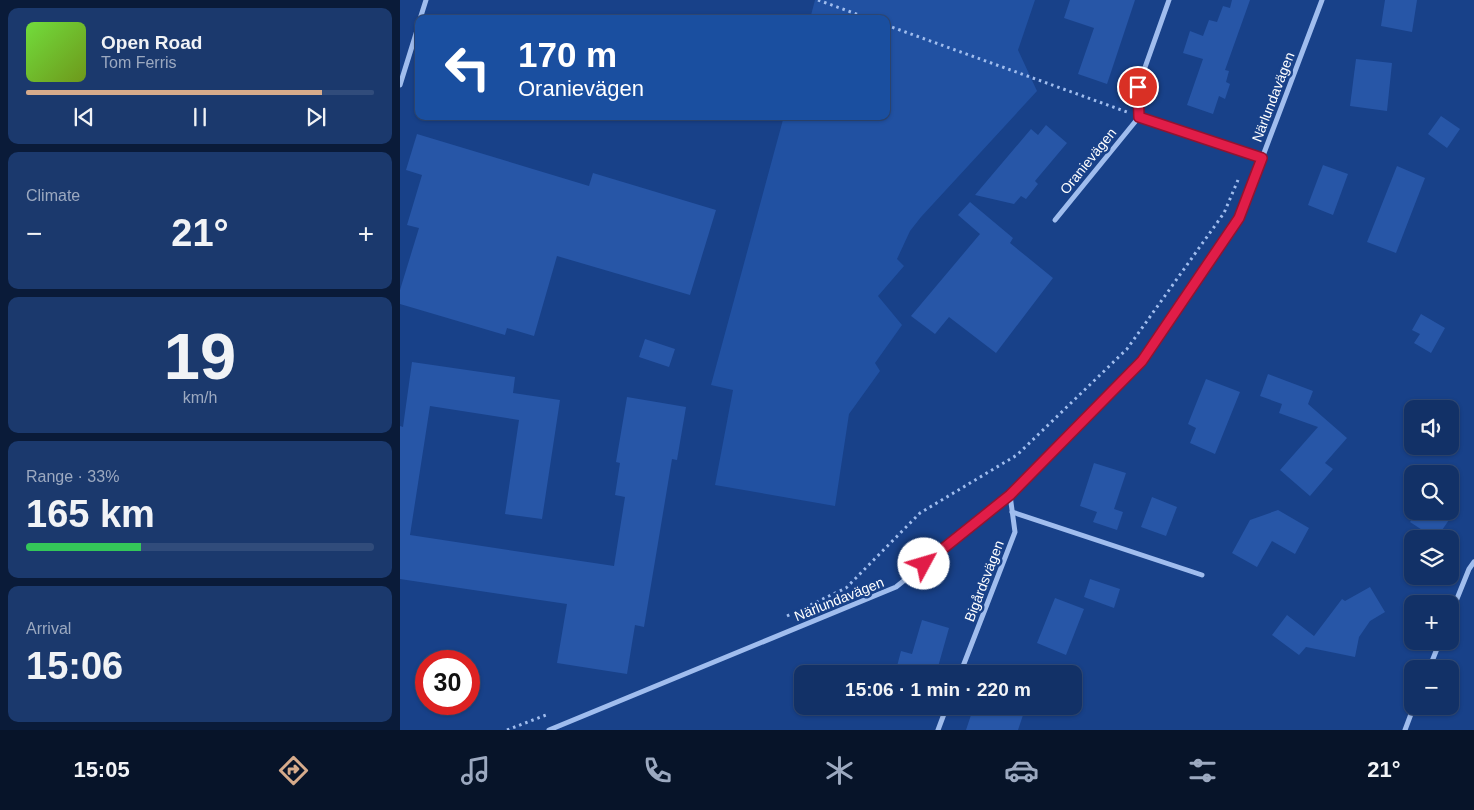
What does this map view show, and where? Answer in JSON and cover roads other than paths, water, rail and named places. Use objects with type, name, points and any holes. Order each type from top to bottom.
[{"type":"street","points":[[421,15],[426,0]]},
{"type":"street","points":[[1169,0],[1138,87],[1139,117],[1262,158]]},
{"type":"street","name":"Närlundavägen","points":[[549,730],[896,587],[1010,495],[1142,361],[1239,218],[1322,0]]},
{"type":"street","points":[[400,85],[415,37]]},
{"type":"street","name":"Oranievägen","points":[[1055,220],[1139,117]]},
{"type":"street","name":"Bigårdsvägen","points":[[963,665],[1015,532],[1010,495]]},
{"type":"street","points":[[1012,512],[1202,575]]},
{"type":"street","points":[[1458,595],[1469,569],[1474,562]]},
{"type":"street","points":[[938,730],[944,715]]},
{"type":"street","points":[[1405,730],[1411,715]]}]
